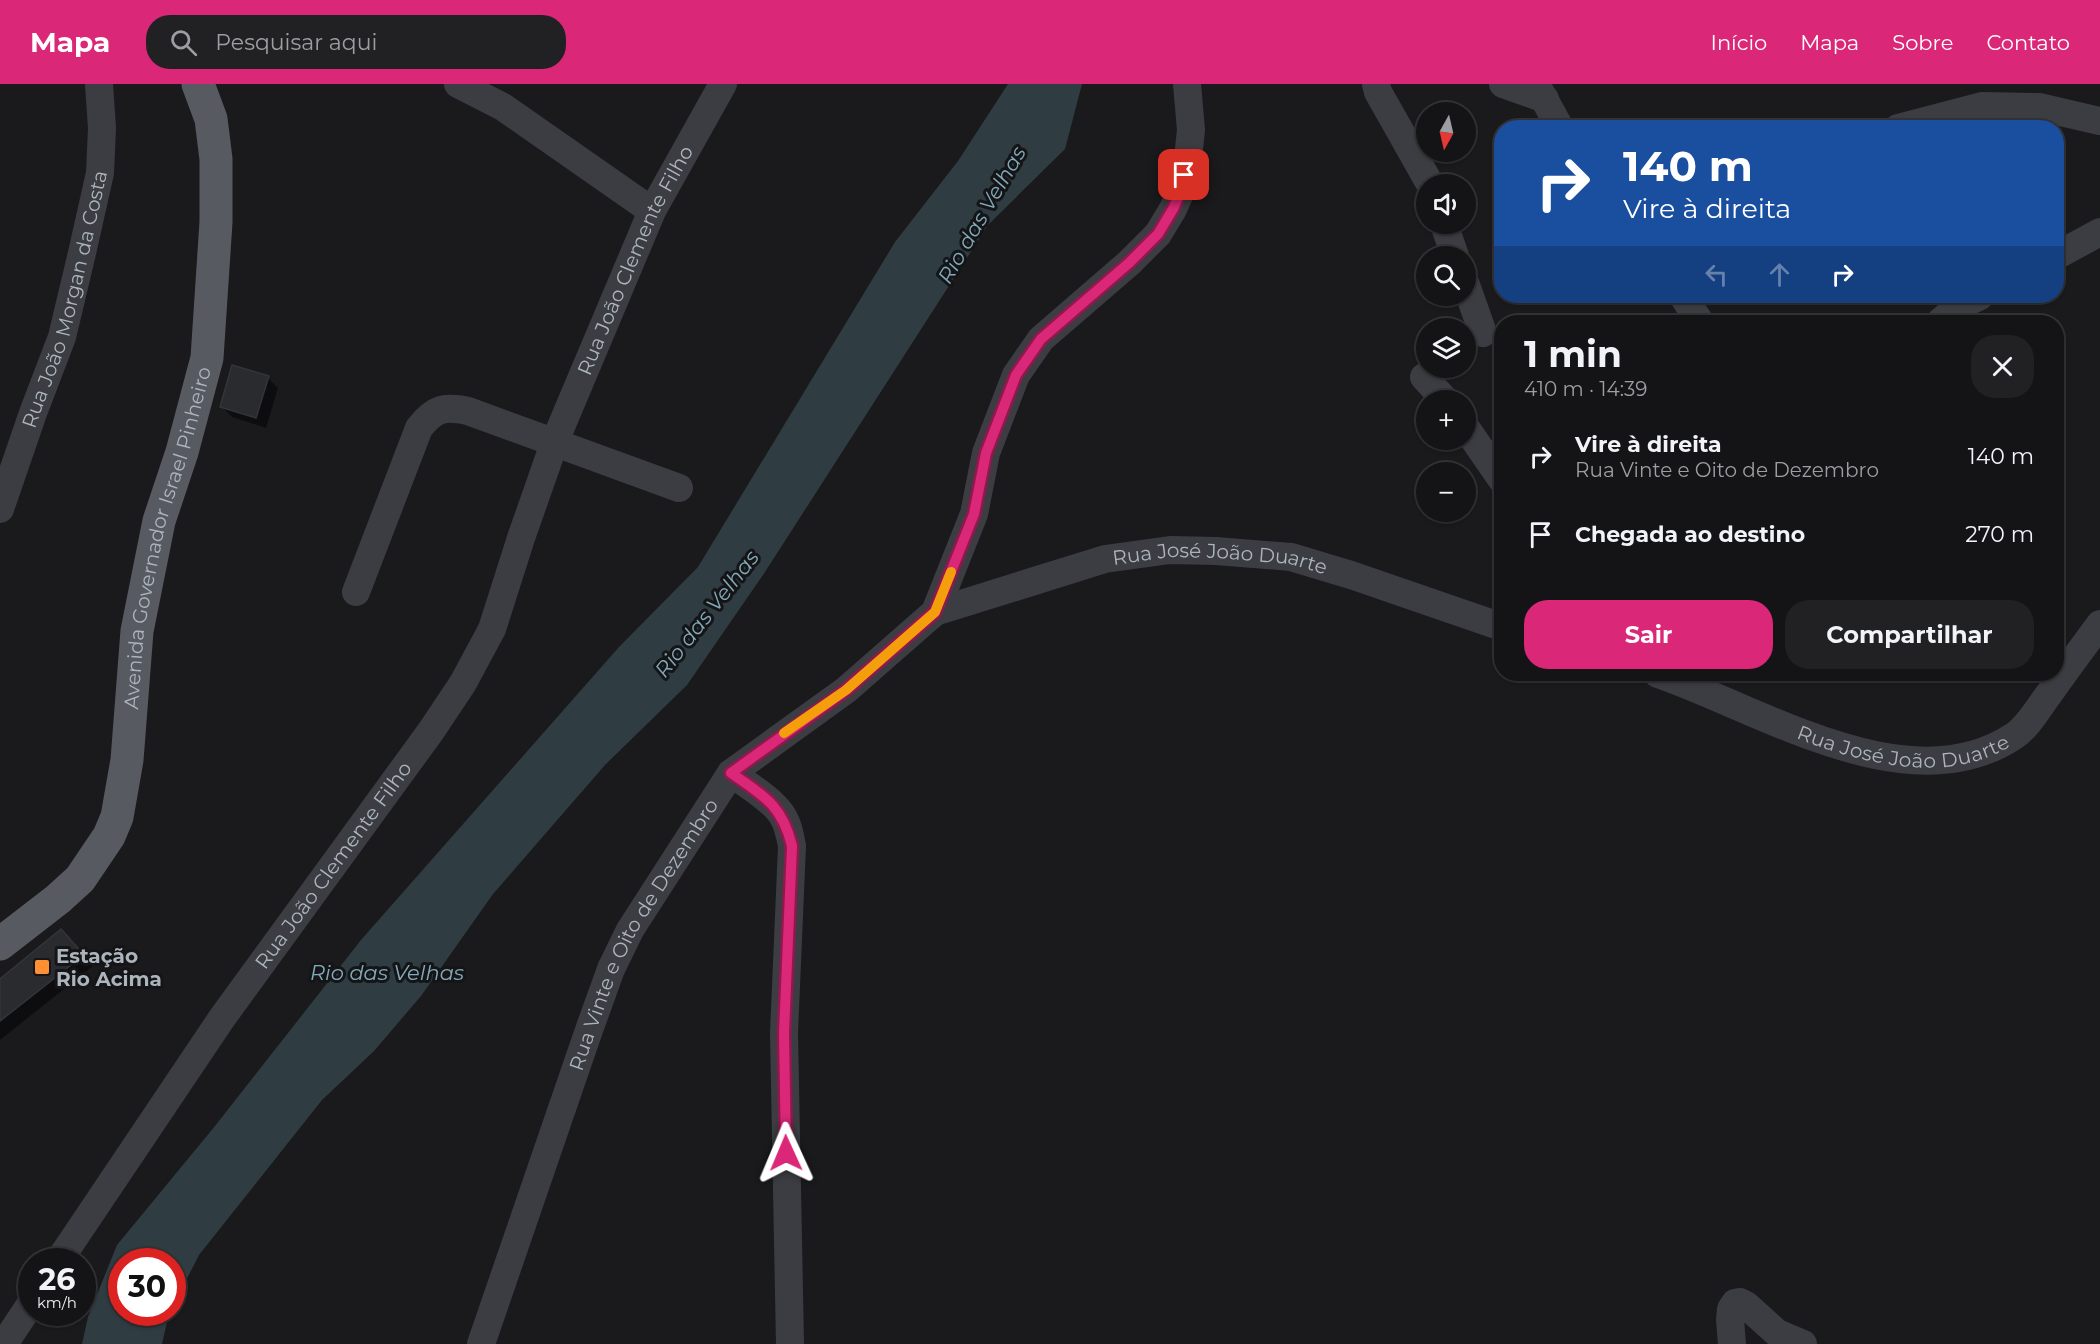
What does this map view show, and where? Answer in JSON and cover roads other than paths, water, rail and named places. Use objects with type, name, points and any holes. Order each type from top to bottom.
[{"type":"main road","name":"Avenida Governador Israel Pinheiro","points":[[0,944],[80,879],[109,837],[117,817],[127,760],[137,631],[159,521],[182,452],[207,358],[216,222],[216,159],[211,119],[198,84]]},
{"type":"street","name":"Rua João Morgan da Costa","points":[[0,509],[62,337],[82,253],[100,173],[102,128],[99,84]]},
{"type":"street","points":[[458,84],[503,107],[652,211]]},
{"type":"street","name":"Rua João Clemente Filho","points":[[67,1248],[222,1018],[431,731],[463,683],[492,629],[555,441],[652,211],[723,84]]},
{"type":"street","name":"Rua Vinte e Oito de Dezembro","points":[[481,1344],[611,969],[630,930],[731,773],[846,690],[935,612],[974,514],[986,453],[1016,375],[1041,339],[1129,263],[1158,234],[1173,209],[1181,191],[1188,158],[1191,130],[1187,84]]},
{"type":"street","points":[[1376,84],[1378,92],[1424,174]]},
{"type":"street","points":[[1503,84],[1541,92],[1556,120]]},
{"type":"street","points":[[1929,120],[1982,106],[2039,107],[2100,121]]},
{"type":"street","points":[[2064,252],[2100,232]]},
{"type":"street","points":[[1948,315],[1965,303]]},
{"type":"street","points":[[1473,306],[1483,333]]},
{"type":"street","points":[[1425,378],[1436,390]]},
{"type":"street","points":[[356,592],[419,428],[434,412],[453,408],[468,411],[679,488]]},
{"type":"street","points":[[1476,442],[1494,468]]},
{"type":"street","name":"Rua José João Duarte","points":[[935,612],[1105,559],[1170,550],[1216,551],[1291,557],[1494,624]]},
{"type":"street","name":"Rua José João Duarte","points":[[2064,673],[2100,624]]},
{"type":"street","name":"Rua José João Duarte","points":[[1676,681],[1821,740],[1875,756],[1923,760],[1961,757],[1989,749],[2015,735],[2058,681]]},
{"type":"street","points":[[731,773],[754,789],[780,813],[787,825],[792,846],[784,1033],[790,1344]]},
{"type":"street","points":[[1732,1344],[1731,1309],[1733,1304],[1740,1302],[1755,1312],[1777,1333],[1803,1344]]},
{"type":"street","points":[[4,1344],[18,1323]]},
{"type":"water","name":"Rio das Velhas","points":[[1008,84],[1082,84],[1065,149],[988,225],[765,572],[687,685],[605,765],[493,894],[421,996],[374,1051],[322,1100],[199,1255],[186,1280],[186,1248],[116,1248],[361,940],[619,647],[698,567],[895,242],[958,161]]},
{"type":"water","name":"Rio das Velhas","points":[[108,1267],[108,1326],[166,1326],[162,1344],[82,1344],[86,1326],[96,1326],[96,1297]]},
{"type":"place","name":"Estação Rio Acima","points":[[42,967]]}]
